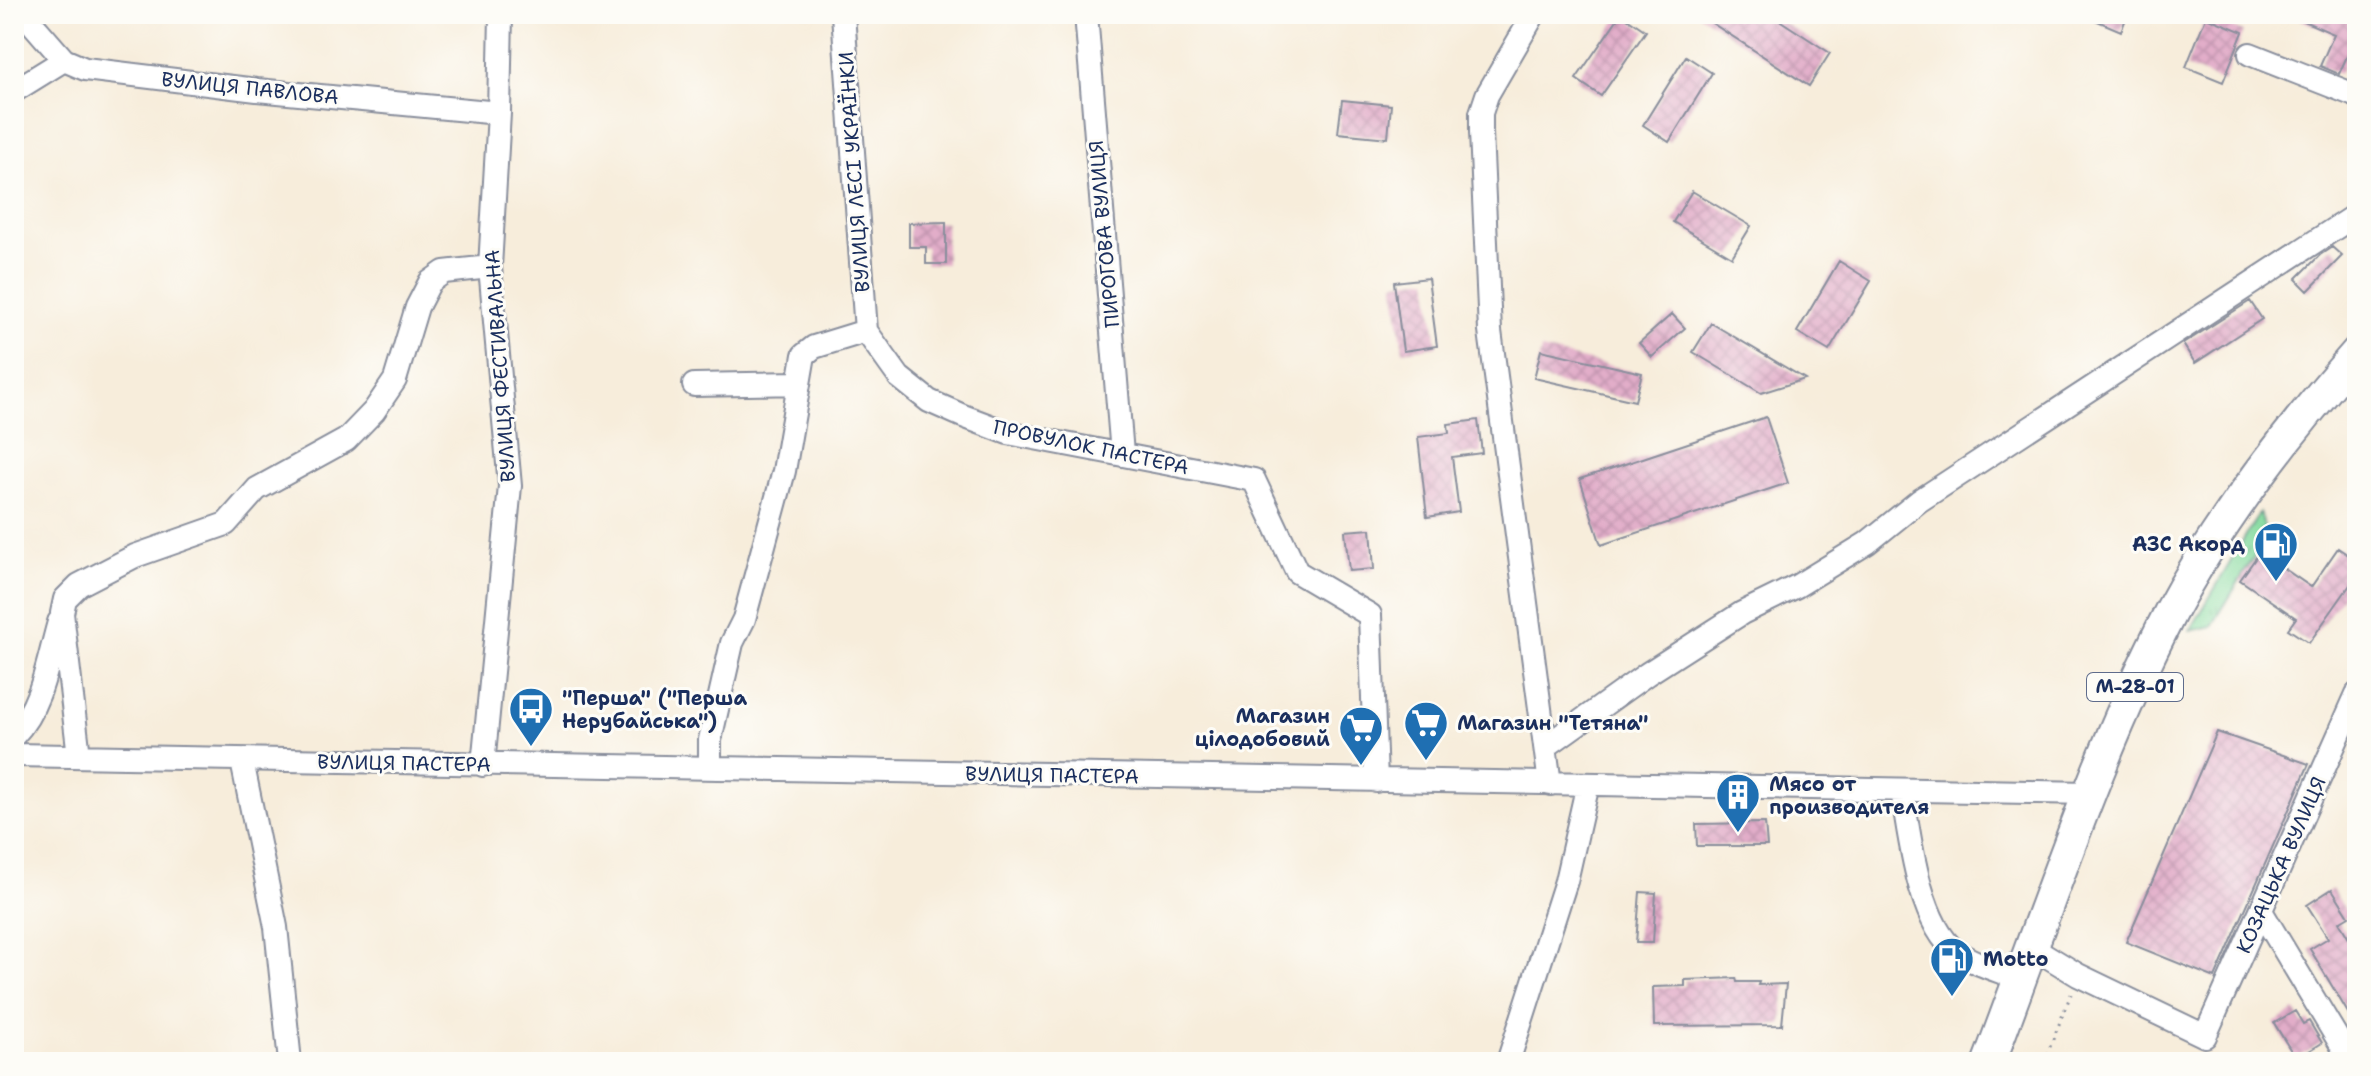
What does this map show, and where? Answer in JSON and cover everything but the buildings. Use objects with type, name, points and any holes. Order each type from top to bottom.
[{"type":"highway","name":"М-28-01","points":[[1989,1062],[2090,793],[2142,669],[2172,610],[2217,535],[2312,404],[2357,353]]},
{"type":"street","points":[[14,91],[64,60],[24,14]]},
{"type":"street","name":"ВУЛИЦЯ ФЕСТИВАЛЬНА","points":[[483,765],[510,486],[490,267],[501,14]]},
{"type":"street","name":"ВУЛИЦЯ ЛЕСІ УКРАЇНКИ","points":[[843,14],[866,331]]},
{"type":"street","name":"ПИРОГОВА ВУЛИЦЯ","points":[[1086,14],[1122,454]]},
{"type":"street","points":[[1534,14],[1487,95],[1481,113],[1481,132],[1490,331],[1550,784]]},
{"type":"street","points":[[2250,54],[2357,96]]},
{"type":"street","name":"ВУЛИЦЯ ПАВЛОВА","points":[[64,60],[85,69],[241,88],[499,113]]},
{"type":"street","points":[[1545,747],[1647,674],[1742,613],[1797,586],[1867,543],[1919,501],[2357,214]]},
{"type":"street","points":[[14,735],[26,722],[38,694],[65,599],[79,585],[135,556],[226,524],[257,489],[346,440],[374,411],[395,380],[417,307],[430,282],[444,272],[490,267]]},
{"type":"street","points":[[710,768],[710,740],[732,643],[744,619],[784,471],[804,355],[814,347],[866,331]]},
{"type":"street","name":"ПРОВУЛОК ПАСТЕРА","points":[[866,331],[899,377],[929,401],[1008,433],[1254,480],[1297,572],[1370,615],[1376,781]]},
{"type":"street","points":[[694,385],[799,383]]},
{"type":"street","points":[[62,613],[79,756]]},
{"type":"street","name":"КОЗАЦЬКА ВУЛИЦЯ","points":[[2078,975],[2205,1036],[2357,694]]},
{"type":"street","name":"ВУЛИЦЯ ПАСТЕРА","points":[[14,755],[2090,793]]},
{"type":"street","points":[[242,761],[276,927],[290,1062]]},
{"type":"street","points":[[1508,1062],[1566,881],[1588,784]]},
{"type":"street","points":[[1902,790],[1916,873],[1942,937],[1958,953],[2020,979]]},
{"type":"street","points":[[2261,911],[2348,1056]]},
{"type":"street","points":[[2032,947],[2078,975]]},
{"type":"path","points":[[2044,1062],[2078,975]]},
{"type":"green space","points":[[2259,513],[2267,535],[2212,626],[2190,631]]},
{"type":"place","name":"АЗС Акорд","points":[[2276,583]]},
{"type":"place","name":"\"Перша\" (\"Перша Нерубайська\")","points":[[531,748]]},
{"type":"place","name":"Магазин \"Тетяна\"","points":[[1426,762]]},
{"type":"place","name":"Магазин цілодобовий","points":[[1361,767]]},
{"type":"place","name":"Мясо от производителя","points":[[1738,834]]},
{"type":"place","name":"Motto","points":[[1952,998]]}]
